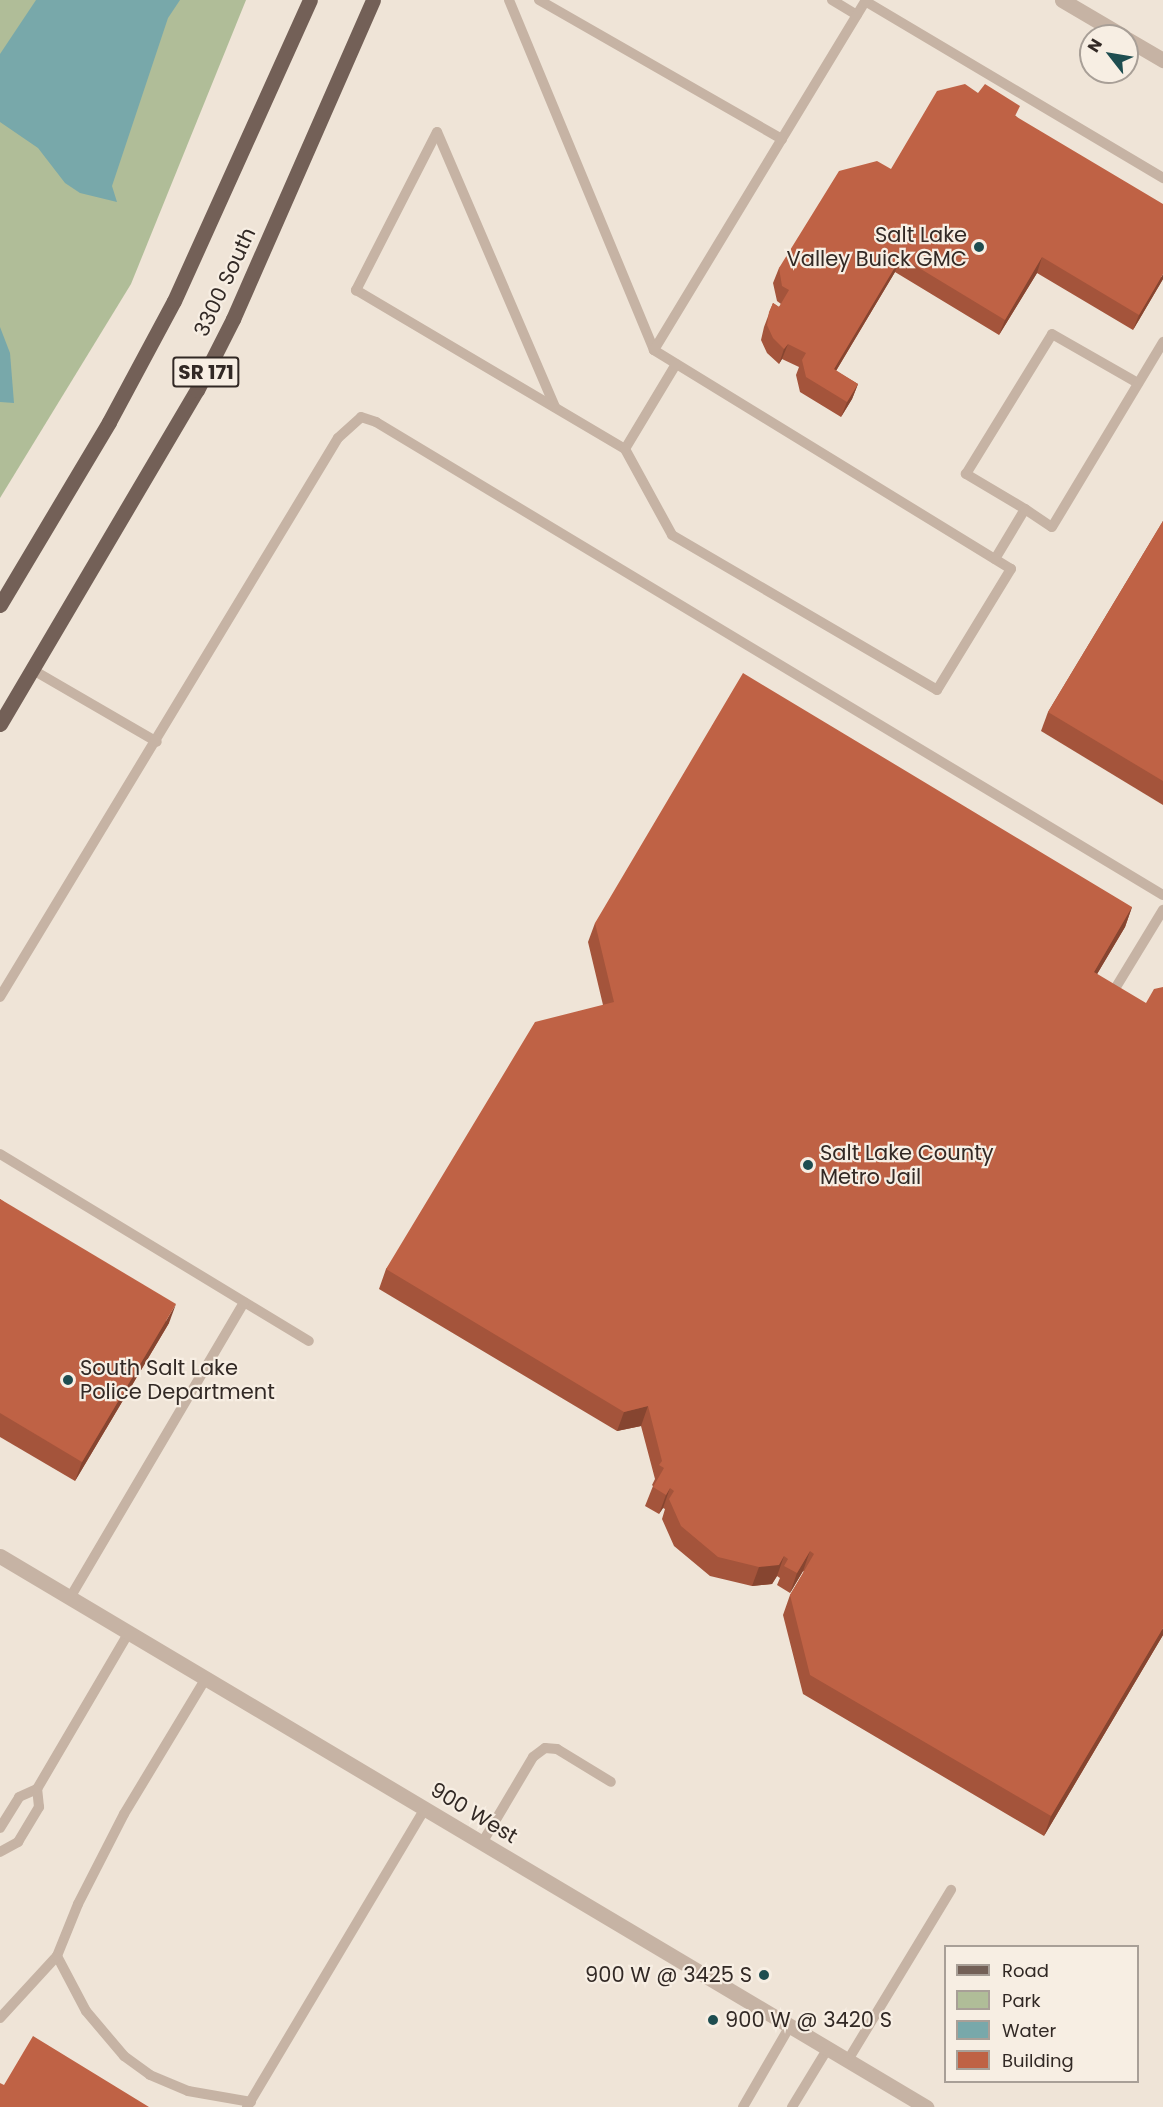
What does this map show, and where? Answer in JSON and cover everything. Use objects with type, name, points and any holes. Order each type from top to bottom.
[{"type":"main road","name":"3300 South","points":[[0,605],[109,422],[174,300],[310,0]]},
{"type":"main road","name":"3300 South","points":[[0,724],[197,390],[233,319],[373,0]]},
{"type":"street","points":[[1062,0],[1103,24]]},
{"type":"street","points":[[1139,46],[1163,60]]},
{"type":"street","name":"900 West","points":[[0,1556],[71,1596],[926,2107]]},
{"type":"lane","points":[[509,0],[654,350],[1011,569],[937,690],[672,535],[625,449],[356,290],[437,132],[555,407]]},
{"type":"lane","points":[[539,0],[782,139]]},
{"type":"lane","points":[[832,0],[857,15]]},
{"type":"lane","points":[[654,350],[866,0],[1163,178]]},
{"type":"lane","points":[[1138,383],[1052,334],[966,474],[1052,527],[1163,342]]},
{"type":"lane","points":[[625,449],[676,364]]},
{"type":"lane","points":[[0,997],[157,742],[338,438],[361,417],[376,422],[1163,895]]},
{"type":"lane","points":[[995,559],[1024,509]]},
{"type":"lane","points":[[33,670],[157,742]]},
{"type":"lane","points":[[1107,1003],[1163,910]]},
{"type":"lane","points":[[0,1154],[309,1341]]},
{"type":"lane","points":[[71,1596],[244,1302]]},
{"type":"lane","points":[[0,1828],[19,1797],[37,1789],[129,1632]]},
{"type":"lane","points":[[0,2018],[57,1956],[78,1904],[146,1777],[206,1678]]},
{"type":"lane","points":[[482,1843],[533,1757],[545,1748],[557,1749],[611,1782]]},
{"type":"lane","points":[[0,1835],[1,1850],[18,1842],[39,1807],[37,1789]]},
{"type":"lane","points":[[57,1956],[86,2011],[124,2056],[150,2075],[188,2091],[249,2104],[425,1808]]},
{"type":"lane","points":[[848,2060],[951,1890]]},
{"type":"lane","points":[[743,2107],[789,2026]]},
{"type":"lane","points":[[792,2107],[828,2048]]},
{"type":"green space","points":[[0,0],[246,0],[131,284],[0,498]]},
{"type":"water","points":[[36,0],[180,0],[168,18],[112,186],[117,202],[80,193],[65,183],[38,148],[0,122],[0,54]]},
{"type":"water","points":[[0,327],[10,353],[14,403],[0,402]]},
{"type":"building","name":"Salt Lake Valley Buick GMC","points":[[965,84],[978,93],[985,84],[1020,106],[1015,116],[1163,204],[1163,274],[1139,315],[1042,257],[1005,320],[901,257],[834,369],[858,384],[847,402],[806,377],[802,360],[806,353],[788,344],[784,349],[773,338],[767,325],[769,312],[773,303],[779,307],[789,290],[782,286],[779,268],[839,171],[877,161],[891,169],[937,91]]},
{"type":"building","points":[[1163,521],[1163,781],[1048,712]]},
{"type":"building","name":"Salt Lake County Metro Jail","points":[[743,673],[1132,907],[1094,972],[1146,1003],[1154,989],[1163,987],[1163,1628],[1051,1816],[810,1675],[790,1595],[814,1554],[810,1551],[797,1573],[784,1566],[788,1559],[784,1556],[779,1565],[759,1567],[718,1557],[681,1526],[669,1499],[674,1491],[670,1488],[666,1495],[653,1487],[664,1468],[659,1465],[662,1461],[648,1406],[624,1412],[386,1269],[535,1022],[614,1002],[595,923]]},
{"type":"building","name":"South Salt Lake Police Department","points":[[0,1199],[176,1304],[82,1462],[0,1413]]},
{"type":"building","points":[[33,2036],[149,2107],[0,2107],[0,2083],[4,2085]]},
{"type":"place","name":"Salt Lake Valley Buick GMC","points":[[979,247]]},
{"type":"place","name":"Salt Lake County Metro Jail","points":[[808,1165]]},
{"type":"place","name":"South Salt Lake Police Department","points":[[68,1380]]},
{"type":"place","name":"900 W @ 3425 S","points":[[764,1975]]},
{"type":"place","name":"900 W @ 3420 S","points":[[713,2020]]}]
